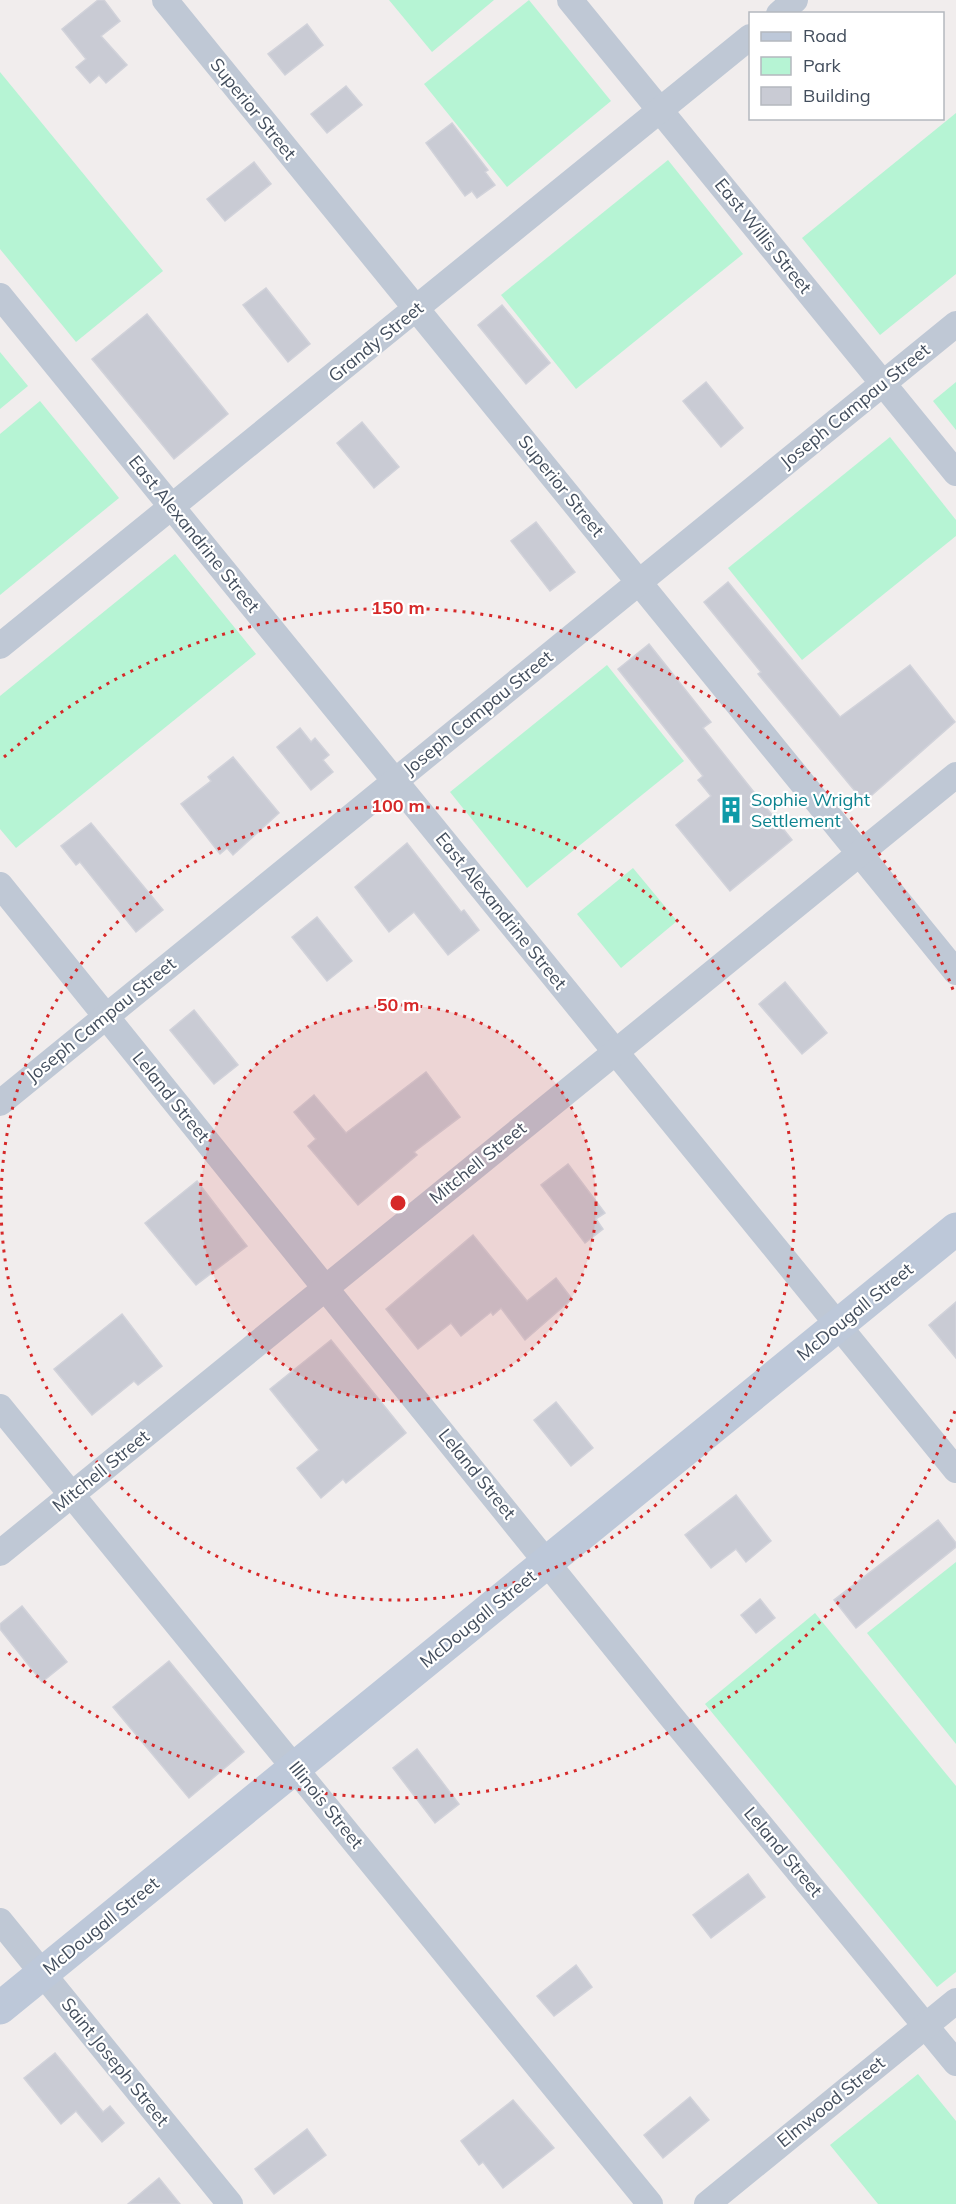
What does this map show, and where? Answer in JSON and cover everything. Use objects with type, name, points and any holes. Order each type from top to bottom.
[{"type":"street","name":"Superior Street","points":[[165,0],[956,972]]},
{"type":"street","name":"East Willis Street","points":[[570,0],[956,473]]},
{"type":"street","points":[[781,12],[795,0]]},
{"type":"street","name":"Grandy Street","points":[[0,646],[749,38]]},
{"type":"street","name":"East Alexandrine Street","points":[[0,296],[956,1470]]},
{"type":"street","name":"Joseph Campau Street","points":[[0,1103],[956,324]]},
{"type":"street","name":"Mitchell Street","points":[[0,1553],[956,775]]},
{"type":"street","name":"Leland Street","points":[[0,885],[669,1714],[956,2062]]},
{"type":"street","name":"McDougall Street","points":[[0,2008],[956,1229]]},
{"type":"street","name":"Illinois Street","points":[[0,1407],[650,2204]]},
{"type":"street","name":"Saint Joseph Street","points":[[0,1921],[230,2204]]},
{"type":"street","name":"Elmwood Street","points":[[707,2204],[956,2001]]},
{"type":"green space","points":[[389,0],[494,0],[432,52]]},
{"type":"green space","points":[[529,0],[611,101],[507,187],[424,84]]},
{"type":"green space","points":[[0,72],[163,271],[76,342],[0,249]]},
{"type":"green space","points":[[956,113],[956,274],[880,335],[802,238]]},
{"type":"green space","points":[[668,160],[743,254],[576,389],[501,295]]},
{"type":"green space","points":[[0,352],[28,386],[0,409]]},
{"type":"green space","points":[[956,382],[956,430],[933,401]]},
{"type":"green space","points":[[40,401],[119,498],[0,595],[0,434]]},
{"type":"green space","points":[[890,437],[956,520],[956,536],[802,660],[728,568]]},
{"type":"green space","points":[[175,554],[256,654],[16,848],[0,829],[0,696]]},
{"type":"green space","points":[[607,665],[684,761],[527,888],[450,792]]},
{"type":"green space","points":[[633,868],[677,921],[621,968],[577,914]]},
{"type":"green space","points":[[956,1562],[956,1744],[867,1633]]},
{"type":"green space","points":[[815,1613],[956,1786],[956,1972],[937,1987],[705,1704]]},
{"type":"green space","points":[[918,2074],[956,2121],[956,2204],[878,2204],[830,2145]]},
{"type":"building","points":[[98,0],[104,0],[120,21],[101,36],[127,65],[106,83],[99,75],[90,83],[76,67],[86,59],[62,29]]},
{"type":"building","points":[[307,24],[323,45],[285,75],[268,54]]},
{"type":"building","points":[[346,86],[362,105],[327,133],[311,114]]},
{"type":"building","points":[[452,123],[488,170],[485,172],[495,185],[477,198],[472,191],[465,196],[426,143]]},
{"type":"building","points":[[254,162],[271,184],[225,221],[207,199]]},
{"type":"building","points":[[266,288],[310,344],[288,362],[243,305]]},
{"type":"building","points":[[502,305],[550,363],[526,384],[478,325]]},
{"type":"building","points":[[147,314],[228,414],[174,459],[92,359]]},
{"type":"building","points":[[706,382],[743,428],[721,447],[683,401]]},
{"type":"building","points":[[362,422],[399,467],[374,488],[337,443]]},
{"type":"building","points":[[536,522],[575,572],[550,591],[511,541]]},
{"type":"building","points":[[728,582],[840,717],[910,665],[955,722],[864,802],[758,674],[761,672],[704,602]]},
{"type":"building","name":"Sophie Wright Settlement","points":[[649,644],[711,722],[703,728],[792,840],[730,891],[676,825],[711,796],[698,780],[703,776],[618,669]]},
{"type":"building","points":[[300,728],[311,742],[315,738],[329,755],[323,760],[333,772],[311,790],[277,747]]},
{"type":"building","points":[[233,757],[279,813],[233,855],[227,848],[220,854],[181,804],[211,781],[208,777]]},
{"type":"building","points":[[91,823],[163,910],[136,932],[80,862],[76,865],[61,846]]},
{"type":"building","points":[[407,843],[461,912],[464,910],[479,930],[448,955],[414,912],[389,932],[355,887]]},
{"type":"building","points":[[317,917],[352,961],[327,981],[292,937]]},
{"type":"building","points":[[785,982],[827,1033],[802,1054],[759,1004]]},
{"type":"building","points":[[194,1010],[238,1065],[214,1084],[170,1030]]},
{"type":"building","points":[[426,1072],[460,1117],[414,1152],[417,1155],[358,1205],[308,1146],[316,1139],[294,1112],[314,1095],[346,1133]]},
{"type":"building","points":[[568,1164],[605,1213],[596,1219],[603,1229],[585,1243],[541,1185]]},
{"type":"building","points":[[197,1181],[247,1246],[196,1285],[145,1223]]},
{"type":"building","points":[[473,1235],[527,1301],[556,1278],[572,1299],[525,1340],[501,1308],[493,1315],[491,1312],[461,1336],[451,1323],[418,1349],[386,1309]]},
{"type":"building","points":[[956,1302],[956,1358],[929,1325]]},
{"type":"building","points":[[122,1314],[162,1366],[138,1385],[134,1381],[92,1415],[54,1369]]},
{"type":"building","points":[[331,1340],[406,1433],[346,1483],[343,1479],[321,1498],[297,1468],[319,1450],[270,1389]]},
{"type":"building","points":[[556,1402],[593,1448],[571,1466],[534,1420]]},
{"type":"building","points":[[736,1495],[771,1541],[746,1562],[736,1549],[711,1568],[685,1535]]},
{"type":"building","points":[[938,1520],[956,1543],[956,1547],[856,1628],[834,1600]]},
{"type":"building","points":[[760,1599],[775,1618],[756,1633],[741,1615]]},
{"type":"building","points":[[22,1606],[67,1662],[42,1682],[0,1629],[0,1624]]},
{"type":"building","points":[[169,1661],[244,1752],[189,1798],[113,1707]]},
{"type":"building","points":[[417,1749],[459,1804],[435,1823],[393,1768]]},
{"type":"building","points":[[748,1874],[765,1897],[711,1938],[693,1915]]},
{"type":"building","points":[[576,1965],[592,1987],[554,2016],[537,1996]]},
{"type":"building","points":[[55,2053],[103,2112],[110,2106],[124,2123],[102,2142],[76,2111],[61,2124],[24,2078]]},
{"type":"building","points":[[690,2097],[709,2120],[663,2158],[644,2135]]},
{"type":"building","points":[[513,2100],[554,2148],[503,2188],[483,2162],[479,2165],[461,2141]]},
{"type":"building","points":[[307,2129],[326,2155],[274,2194],[255,2169]]},
{"type":"building","points":[[159,2178],[180,2204],[128,2204]]},
{"type":"place","name":"Sophie Wright Settlement","points":[[731,810]]}]
